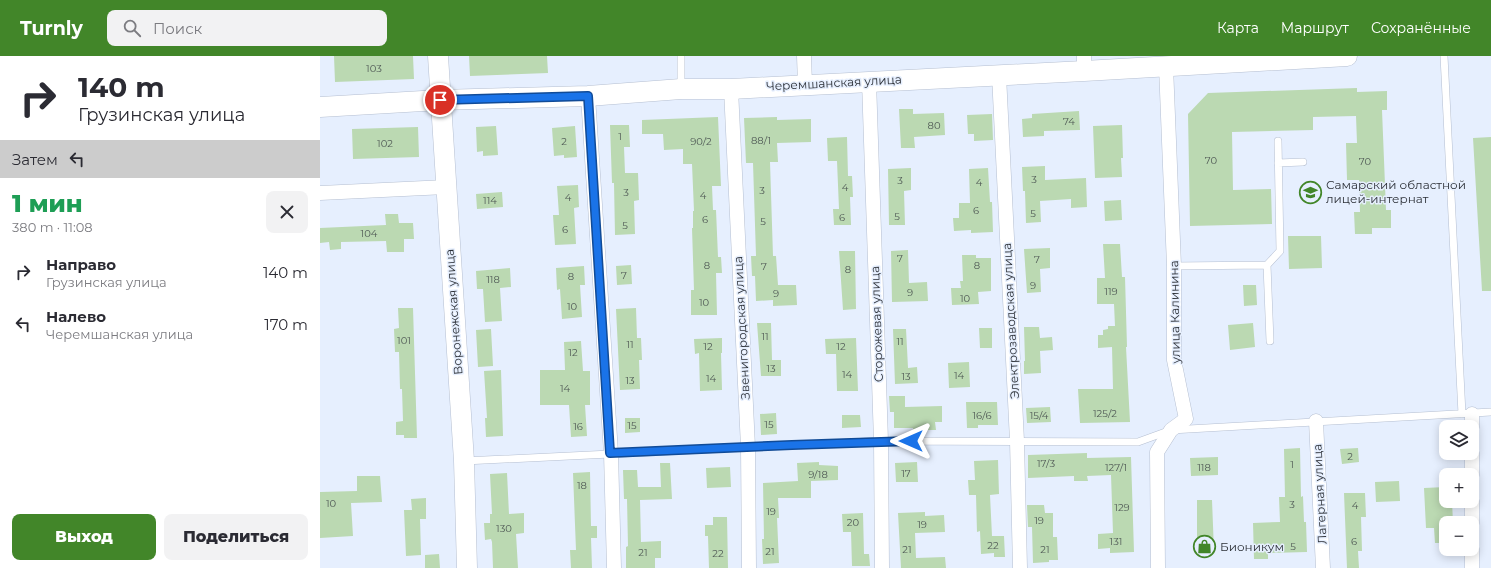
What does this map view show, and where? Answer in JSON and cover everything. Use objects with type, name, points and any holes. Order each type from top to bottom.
[{"type":"street","name":"Воронежская улица","points":[[438,56],[464,461],[467,568]]},
{"type":"street","points":[[804,56],[805,84]]},
{"type":"street","name":"Черемшанская улица","points":[[320,107],[440,100],[588,96],[681,89],[731,89],[999,74],[1084,64],[1166,66],[1347,56]]},
{"type":"street","name":"улица Калинина","points":[[1158,568],[1157,452],[1171,430],[1186,419],[1174,360],[1174,266],[1166,66]]},
{"type":"street","name":"Электрозаводская улица","points":[[999,74],[1017,441],[1020,568]]},
{"type":"street","name":"Сторожевая улица","points":[[869,81],[881,441],[882,568]]},
{"type":"street","name":"Звенигородская улица","points":[[731,89],[748,447],[749,568]]},
{"type":"street","points":[[588,96],[610,453],[614,568]]},
{"type":"street","points":[[320,193],[446,187]]},
{"type":"street","name":"Лагерная улица","points":[[1316,421],[1323,568]]},
{"type":"street","points":[[1472,556],[1472,568]]},
{"type":"lane","points":[[681,56],[681,89]]},
{"type":"lane","points":[[1444,56],[1468,418]]},
{"type":"lane","points":[[1270,341],[1267,265],[1280,251],[1278,141]]},
{"type":"lane","points":[[1278,163],[1303,162]]},
{"type":"lane","points":[[1174,266],[1267,265]]},
{"type":"lane","points":[[464,461],[881,441],[1138,442],[1171,430],[1316,421],[1468,418],[1491,412]]},
{"type":"building","points":[[334,56],[413,56],[414,79],[335,82]]},
{"type":"building","points":[[469,56],[547,56],[548,73],[470,76]]},
{"type":"building","points":[[1357,88],[1357,92],[1387,91],[1387,110],[1382,110],[1386,210],[1391,210],[1391,228],[1372,228],[1372,234],[1355,234],[1354,212],[1360,212],[1359,180],[1347,180],[1346,143],[1357,143],[1356,116],[1313,117],[1313,130],[1232,132],[1233,190],[1271,189],[1272,224],[1190,226],[1188,114],[1208,93]]},
{"type":"building","points":[[899,109],[913,109],[913,114],[944,113],[945,135],[914,137],[915,148],[901,148]]},
{"type":"building","points":[[1079,111],[1080,130],[1044,131],[1044,136],[1023,137],[1022,119],[1032,118],[1032,114]]},
{"type":"building","points":[[992,114],[993,140],[974,141],[974,134],[968,134],[967,115]]},
{"type":"building","points":[[718,117],[721,186],[712,186],[713,210],[716,210],[718,257],[721,257],[722,273],[716,273],[717,315],[691,315],[691,290],[694,290],[692,228],[694,211],[692,164],[683,164],[683,149],[664,150],[663,134],[642,134],[642,120]]},
{"type":"building","points":[[777,117],[777,120],[811,119],[811,142],[777,143],[778,162],[770,162],[773,256],[776,256],[778,285],[796,285],[797,305],[773,306],[773,300],[756,301],[755,276],[752,276],[751,256],[756,256],[753,163],[746,163],[744,118]]},
{"type":"building","points":[[610,125],[629,125],[630,147],[624,147],[625,173],[638,173],[639,200],[634,201],[635,234],[615,235],[614,183],[612,183]]},
{"type":"building","points":[[1122,125],[1122,177],[1095,178],[1093,126]]},
{"type":"building","points":[[496,126],[498,155],[483,156],[483,151],[477,152],[476,127]]},
{"type":"building","points":[[575,126],[577,157],[564,158],[564,155],[554,156],[552,128]]},
{"type":"building","points":[[418,127],[419,157],[353,159],[352,129]]},
{"type":"building","points":[[847,137],[848,176],[852,176],[853,197],[850,197],[851,225],[834,225],[833,209],[839,209],[837,161],[828,161],[827,138]]},
{"type":"building","points":[[1491,137],[1491,291],[1482,291],[1473,138]]},
{"type":"building","points":[[1045,166],[1045,180],[1086,178],[1087,207],[1071,208],[1071,199],[1040,201],[1041,222],[1026,223],[1025,191],[1023,191],[1022,167]]},
{"type":"building","points":[[911,168],[911,190],[904,191],[905,225],[889,225],[888,169]]},
{"type":"building","points":[[988,168],[990,202],[992,202],[993,232],[971,233],[971,230],[954,231],[953,218],[959,218],[959,203],[970,203],[969,169]]},
{"type":"building","points":[[578,185],[579,207],[574,208],[576,244],[555,245],[553,215],[559,215],[557,186]]},
{"type":"building","points":[[502,192],[503,207],[477,209],[476,194]]},
{"type":"building","points":[[1121,200],[1122,220],[1105,221],[1104,201]]},
{"type":"building","points":[[385,214],[398,214],[399,223],[413,223],[414,239],[404,239],[404,252],[387,252],[386,241],[341,242],[341,249],[330,250],[329,242],[320,243],[320,228],[386,225]]},
{"type":"building","points":[[1288,236],[1321,236],[1322,268],[1289,269]]},
{"type":"building","points":[[1103,244],[1120,244],[1122,277],[1125,277],[1126,347],[1130,422],[1080,423],[1078,389],[1113,389],[1112,347],[1098,348],[1098,335],[1103,335],[1103,330],[1108,329],[1108,326],[1115,326],[1114,304],[1097,304],[1097,278],[1105,278]]},
{"type":"building","points":[[1050,248],[1050,268],[1040,269],[1041,292],[1027,293],[1024,249]]},
{"type":"building","points":[[908,250],[909,283],[927,282],[928,301],[892,302],[891,251]]},
{"type":"building","points":[[839,251],[855,251],[856,309],[843,310]]},
{"type":"building","points":[[962,255],[976,255],[976,258],[991,258],[991,291],[978,292],[979,304],[952,305],[951,288],[961,288],[960,281],[963,281]]},
{"type":"building","points":[[631,265],[632,284],[617,285],[616,266]]},
{"type":"building","points":[[584,266],[585,285],[580,285],[582,317],[562,319],[560,289],[557,290],[556,268]]},
{"type":"building","points":[[510,268],[511,287],[500,288],[502,321],[485,322],[483,289],[477,289],[476,271]]},
{"type":"building","points":[[1243,285],[1256,285],[1257,305],[1244,306]]},
{"type":"building","points":[[398,308],[413,308],[417,438],[404,438],[404,435],[396,435],[396,422],[403,421],[399,352],[395,352],[394,329],[399,328]]},
{"type":"building","points":[[636,308],[637,338],[641,338],[642,360],[639,360],[640,389],[620,390],[616,309]]},
{"type":"building","points":[[757,323],[771,323],[772,360],[781,360],[781,376],[761,376]]},
{"type":"building","points":[[1253,323],[1255,347],[1230,350],[1228,325]]},
{"type":"building","points":[[1024,327],[1039,327],[1040,338],[1052,337],[1053,350],[1040,351],[1041,373],[1024,374]]},
{"type":"building","points":[[979,328],[992,328],[992,348],[980,348]]},
{"type":"building","points":[[491,329],[493,366],[478,367],[476,330]]},
{"type":"building","points":[[893,329],[906,329],[908,368],[917,367],[918,383],[895,384]]},
{"type":"building","points":[[722,338],[722,390],[700,391],[699,353],[695,354],[694,339]]},
{"type":"building","points":[[856,338],[858,391],[837,391],[836,354],[826,354],[825,339]]},
{"type":"building","points":[[581,341],[583,371],[590,371],[590,405],[585,405],[587,436],[571,437],[569,405],[540,405],[540,370],[565,370],[564,342]]},
{"type":"building","points":[[969,362],[970,387],[949,388],[948,363]]},
{"type":"building","points":[[501,370],[503,436],[486,437],[485,418],[487,418],[484,371]]},
{"type":"building","points":[[889,396],[905,396],[905,407],[942,406],[942,422],[935,422],[936,430],[894,428],[894,412],[890,412]]},
{"type":"building","points":[[966,402],[997,402],[998,425],[978,425],[978,428],[967,428]]},
{"type":"building","points":[[1050,407],[1051,422],[1027,423],[1026,408]]},
{"type":"building","points":[[776,413],[777,434],[761,435],[760,414]]},
{"type":"building","points":[[842,415],[860,415],[861,427],[842,428]]},
{"type":"building","points":[[625,418],[640,418],[640,432],[625,433]]},
{"type":"building","points":[[1300,448],[1301,497],[1303,496],[1304,522],[1306,522],[1307,552],[1268,553],[1268,559],[1254,559],[1253,523],[1280,522],[1279,497],[1285,497],[1284,449]]},
{"type":"building","points":[[1358,448],[1359,462],[1342,464],[1340,449]]},
{"type":"building","points":[[1087,453],[1087,458],[1131,457],[1134,552],[1110,553],[1110,548],[1098,549],[1098,534],[1113,533],[1111,475],[1087,476],[1088,481],[1074,481],[1074,476],[1028,478],[1028,455]]},
{"type":"building","points":[[1218,457],[1218,475],[1191,476],[1190,458]]},
{"type":"building","points":[[998,460],[999,494],[990,495],[992,536],[1004,536],[1005,557],[994,557],[994,553],[981,554],[980,531],[977,532],[976,495],[969,495],[968,480],[975,480],[974,461]]},
{"type":"building","points":[[819,462],[819,465],[838,466],[838,480],[811,481],[811,498],[778,498],[779,518],[777,518],[779,563],[763,564],[763,483],[798,481],[797,463]]},
{"type":"building","points":[[917,462],[918,482],[896,482],[895,463]]},
{"type":"building","points":[[660,463],[670,463],[672,499],[640,500],[641,542],[661,541],[661,558],[655,558],[655,568],[626,568],[626,547],[628,546],[627,499],[624,499],[623,470],[637,470],[638,487],[661,487]]},
{"type":"building","points":[[730,467],[731,487],[707,488],[706,468]]},
{"type":"building","points":[[590,472],[591,526],[597,526],[597,538],[591,538],[592,568],[571,568],[570,550],[576,550],[573,473]]},
{"type":"building","points":[[507,473],[509,514],[524,513],[524,533],[516,534],[518,568],[493,568],[492,542],[491,539],[485,540],[484,523],[490,523],[490,514],[492,514],[490,474]]},
{"type":"building","points":[[357,476],[380,476],[382,502],[351,503],[353,536],[320,538],[320,492],[357,491]]},
{"type":"building","points":[[1399,481],[1400,501],[1376,502],[1375,482]]},
{"type":"building","points":[[1439,487],[1439,508],[1452,508],[1453,516],[1439,516],[1439,543],[1435,543],[1434,528],[1426,528],[1424,488]]},
{"type":"building","points":[[1344,493],[1365,493],[1366,517],[1361,517],[1362,551],[1358,551],[1359,568],[1347,568]]},
{"type":"building","points":[[426,498],[426,519],[420,519],[421,555],[406,556],[404,510],[412,510],[411,499]]},
{"type":"building","points":[[1197,500],[1212,500],[1214,551],[1197,552]]},
{"type":"building","points":[[1027,505],[1044,505],[1045,513],[1053,513],[1053,537],[1057,537],[1058,560],[1033,563],[1032,527],[1028,527]]},
{"type":"building","points":[[925,512],[925,516],[944,515],[945,532],[915,533],[916,558],[945,557],[946,568],[901,568],[898,513]]},
{"type":"building","points":[[863,513],[864,554],[869,554],[870,566],[852,566],[851,532],[843,532],[842,514]]},
{"type":"building","points":[[713,517],[727,517],[728,568],[709,568],[708,536],[705,536],[705,525],[713,525]]},
{"type":"building","points":[[439,554],[440,568],[425,568],[425,555]]},
{"type":"place","name":"Самарский областной лицей-интернат","points":[[1310,192]]},
{"type":"place","name":"Бионикум","points":[[1205,547]]},
{"type":"route","points":[[440,100],[588,96],[610,453],[911,441]]}]
